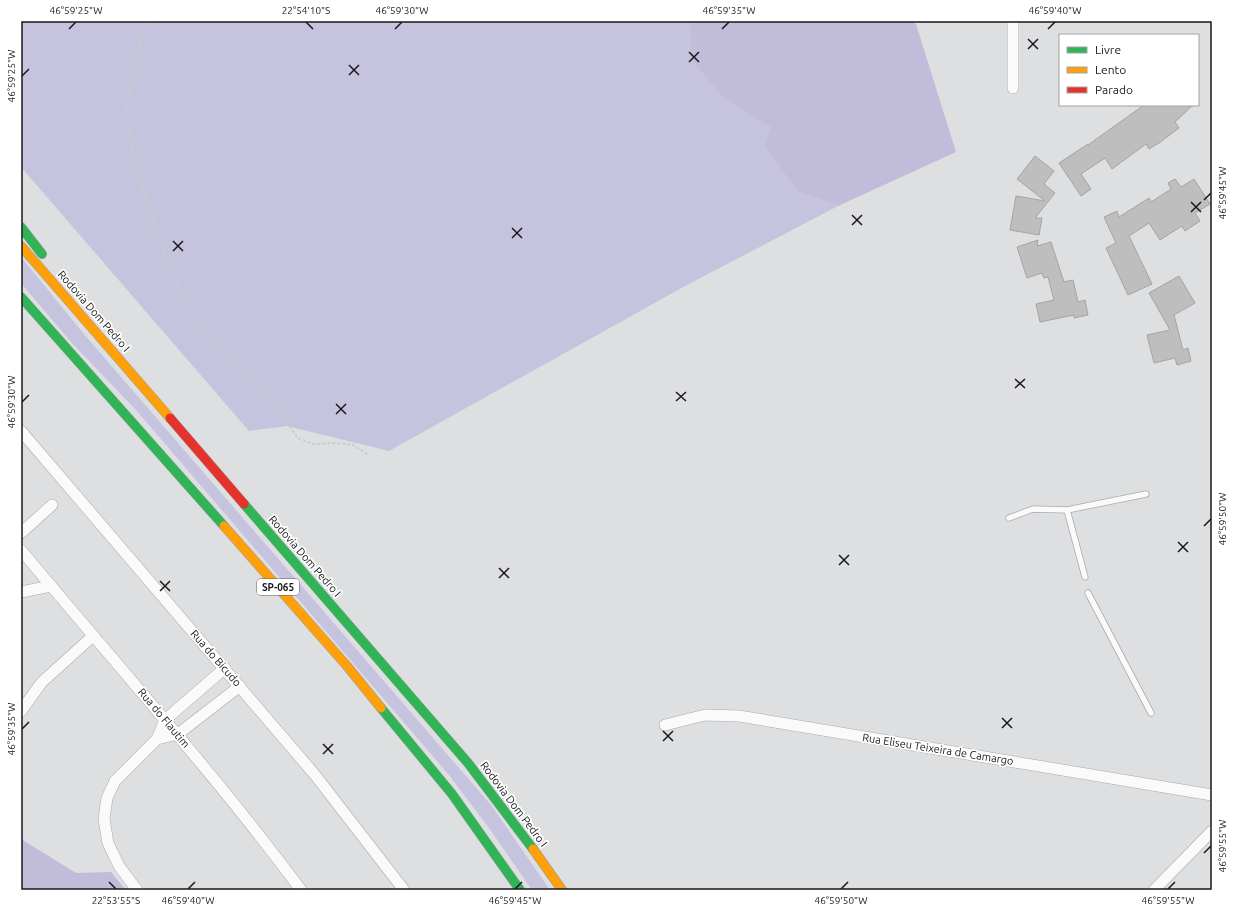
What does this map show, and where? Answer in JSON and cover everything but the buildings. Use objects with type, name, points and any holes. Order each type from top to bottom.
[{"type":"highway","points":[[21,227],[145,389]]},
{"type":"highway","name":"Rodovia Dom Pedro I","points":[[21,246],[468,763],[501,805],[562,890]]},
{"type":"highway","name":"SP-065","points":[[21,297],[275,583],[398,728],[452,794],[520,890]]},
{"type":"highway","points":[[113,416],[188,486]]},
{"type":"street","points":[[1013,21],[1013,88]]},
{"type":"street","name":"Rua do Bicudo","points":[[21,431],[316,775],[404,890]]},
{"type":"street","points":[[21,533],[52,505]]},
{"type":"street","name":"Rua do Flautim","points":[[21,550],[178,734],[253,826],[301,890]]},
{"type":"street","points":[[21,592],[51,586]]},
{"type":"street","points":[[21,711],[42,682],[93,636]]},
{"type":"street","points":[[137,890],[119,866],[108,843],[104,819],[107,798],[115,780],[157,739],[165,720],[225,668]]},
{"type":"street","points":[[157,739],[178,734],[240,686]]},
{"type":"street","name":"Rua Eliseu Teixeira de Camargo","points":[[665,725],[705,714],[739,716],[1212,795]]},
{"type":"street","points":[[1154,890],[1212,831]]},
{"type":"lane","points":[[1009,518],[1033,509],[1067,510],[1146,494]]},
{"type":"lane","points":[[1067,510],[1085,577]]},
{"type":"lane","points":[[1088,592],[1151,713]]},
{"type":"path","points":[[145,21],[130,85],[127,116],[136,165],[157,236],[182,294],[220,346],[253,377],[298,438],[314,444],[335,443],[353,445],[369,454]]},
{"type":"shaded area","points":[[21,21],[690,21],[691,59],[721,96],[772,127],[798,192],[838,206],[685,286],[389,451],[287,426],[249,431],[21,167]]},
{"type":"shaded area","points":[[690,21],[911,21],[916,24],[956,152],[838,206],[798,192],[765,145],[771,127],[721,96],[691,59]]},
{"type":"shaded area","points":[[21,257],[83,333],[491,805],[550,890],[532,890],[489,828],[449,775],[136,410],[71,342],[21,283]]},
{"type":"shaded area","points":[[21,839],[76,873],[111,872],[126,890],[21,890]]},
{"type":"traffic: fast","points":[[21,227],[42,254]]},
{"type":"traffic: fast","points":[[21,297],[224,526]]},
{"type":"traffic: fast","points":[[244,504],[468,763],[533,849]]},
{"type":"traffic: fast","points":[[381,708],[452,794],[520,890]]},
{"type":"traffic: slow","points":[[21,246],[170,418]]},
{"type":"traffic: slow","points":[[224,526],[347,666],[381,708]]},
{"type":"traffic: slow","points":[[533,849],[562,890]]},
{"type":"traffic: jam","points":[[170,418],[244,504]]}]
